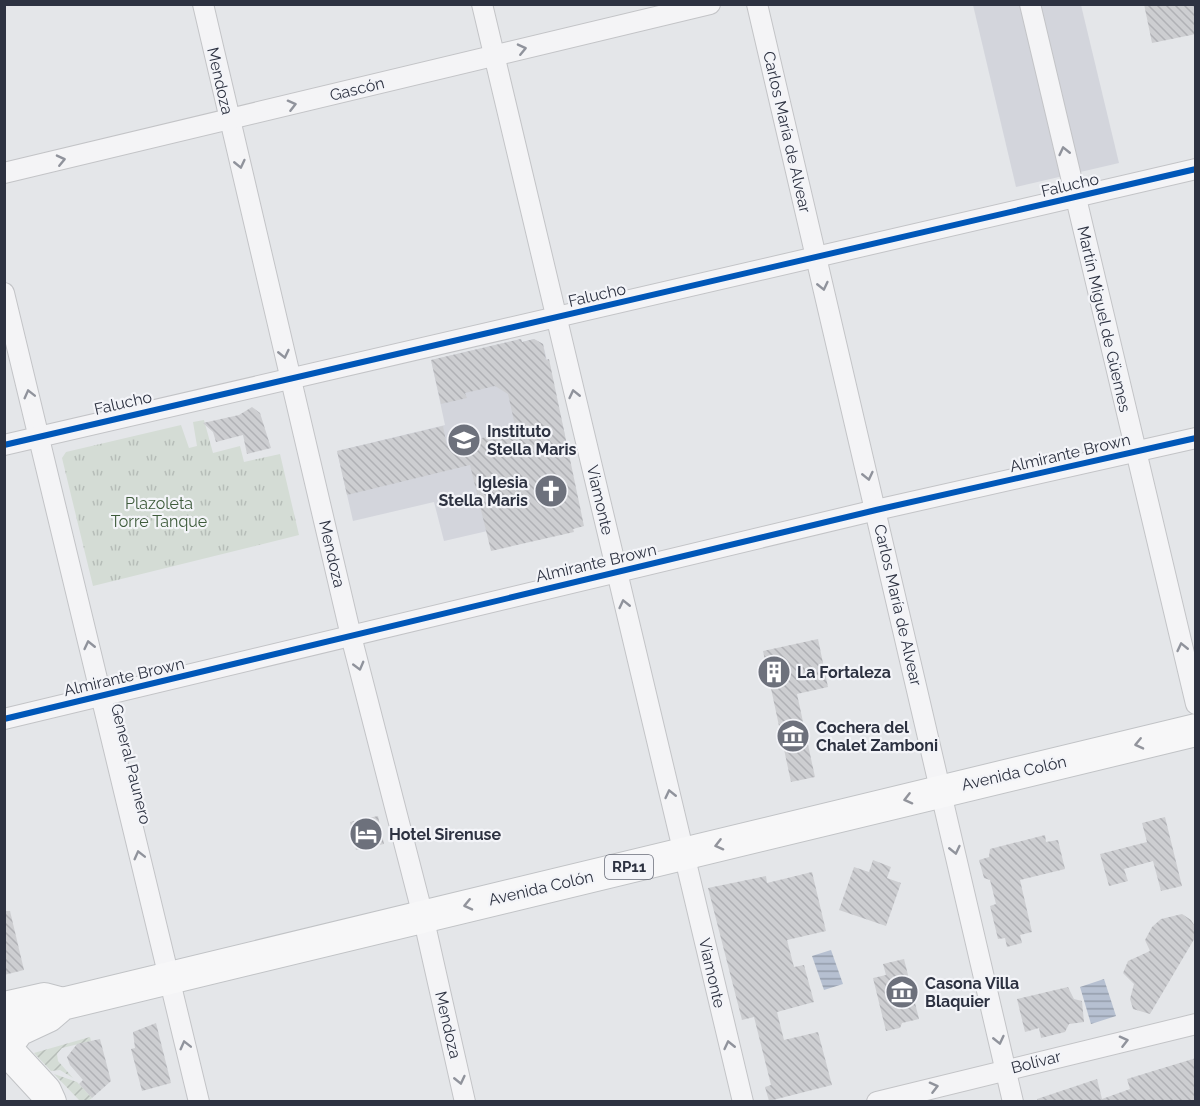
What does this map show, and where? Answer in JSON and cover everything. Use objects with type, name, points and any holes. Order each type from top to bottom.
[{"type":"main road","name":"Avenida Colón","points":[[62,1004],[1196,730]]},
{"type":"main road","name":"RP11","points":[[4,1008],[44,999],[62,1004]]},
{"type":"main road","name":"RP11","points":[[50,1101],[45,1091],[9,1052],[8,1044],[18,1030],[48,1016],[62,1004]]},
{"type":"main road","points":[[4,1076],[31,1101]]},
{"type":"street","name":"Mendoza","points":[[203,4],[351,636],[423,916],[465,1101]]},
{"type":"street","name":"Viamonte","points":[[482,4],[743,1101]]},
{"type":"street","name":"Gascón","points":[[4,173],[710,4]]},
{"type":"street","name":"Carlos María de Alvear","points":[[756,4],[1013,1101]]},
{"type":"street","name":"Martín Miguel de Güemes","points":[[1029,4],[1196,704]]},
{"type":"street","name":"Falucho","points":[[4,445],[817,259],[1196,169]]},
{"type":"street","name":"General Paunero","points":[[4,292],[199,1101]]},
{"type":"street","name":"Almirante Brown","points":[[4,719],[876,510],[1196,438]]},
{"type":"street","name":"Bolívar","points":[[877,1101],[1196,1024]]},
{"type":"shaded area","points":[[973,5],[1081,5],[1119,163],[1016,187]]},
{"type":"shaded area","name":"Instituto Stella Maris","points":[[521,339],[522,342],[534,339],[543,344],[565,435],[513,446],[530,521],[444,541],[434,502],[353,521],[337,451],[445,425],[431,360]]},
{"type":"green space","name":"Plazoleta Torre Tanque","points":[[204,420],[213,453],[240,446],[244,462],[280,454],[299,535],[93,586],[62,458],[66,452],[181,425],[189,448],[197,446],[193,422]]},
{"type":"green space","points":[[90,1037],[91,1041],[62,1048],[57,1054],[58,1061],[73,1078],[60,1070],[51,1071],[34,1053]]},
{"type":"green space","points":[[54,1074],[77,1082],[92,1098],[88,1101],[80,1101]]},
{"type":"water","points":[[831,950],[843,984],[824,990],[812,956]]},
{"type":"water","points":[[1104,979],[1116,1016],[1091,1024],[1080,987]]},
{"type":"building","points":[[1144,4],[1196,4],[1196,34],[1152,43]]},
{"type":"building","name":"Instituto Stella Maris","points":[[521,339],[522,342],[534,339],[543,344],[546,360],[549,359],[584,526],[573,529],[574,532],[491,551],[470,465],[347,495],[337,451],[443,426],[447,446],[516,430],[508,394],[495,386],[465,393],[467,398],[441,404],[431,360]]},
{"type":"building","points":[[252,407],[260,413],[271,448],[247,454],[243,435],[216,442],[213,432],[203,423],[239,415]]},
{"type":"building","name":"Cochera del Chalet Zamboni","points":[[818,639],[828,687],[797,694],[815,777],[791,782],[763,651]]},
{"type":"building","points":[[378,816],[384,844],[356,850],[350,822]]},
{"type":"building","points":[[1165,817],[1182,886],[1161,891],[1153,861],[1124,869],[1128,881],[1109,886],[1100,854],[1147,842],[1142,823]]},
{"type":"building","points":[[1045,835],[1046,842],[1058,840],[1065,869],[1020,880],[1032,932],[1020,935],[1022,943],[1007,947],[1005,938],[998,939],[990,906],[996,904],[990,880],[984,878],[979,860],[989,857],[990,849]]},
{"type":"building","points":[[873,860],[891,867],[887,878],[901,883],[886,926],[839,910],[854,867],[869,872]]},
{"type":"building","points":[[812,872],[826,931],[787,940],[794,967],[804,965],[814,1002],[777,1012],[784,1040],[818,1032],[832,1085],[769,1101],[765,1087],[771,1085],[754,1017],[742,1020],[708,888],[766,876],[767,883]]},
{"type":"building","points":[[4,911],[10,911],[24,970],[4,975]]},
{"type":"building","points":[[1182,914],[1191,920],[1196,928],[1196,936],[1150,1014],[1133,1009],[1130,999],[1134,984],[1123,973],[1128,961],[1150,951],[1145,940],[1152,927],[1161,919]]},
{"type":"building","points":[[904,959],[919,1019],[902,1023],[900,1028],[886,1031],[873,978],[886,975],[883,964]]},
{"type":"building","points":[[1068,987],[1074,999],[1082,1001],[1084,1022],[1069,1024],[1065,1032],[1041,1038],[1039,1028],[1025,1032],[1017,999]]},
{"type":"building","points":[[156,1023],[171,1083],[142,1091],[131,1049],[135,1048],[133,1032]]},
{"type":"building","points":[[100,1039],[111,1081],[92,1098],[79,1084],[83,1080],[70,1065],[67,1057],[77,1044]]},
{"type":"building","points":[[1196,1058],[1196,1101],[1038,1101],[1037,1099],[1097,1079],[1102,1099],[1130,1089],[1127,1079]]},
{"type":"cycle path","points":[[4,445],[1196,169]]},
{"type":"cycle path","points":[[4,719],[876,510],[1196,438]]},
{"type":"place","name":"Instituto Stella Maris","points":[[464,440]]},
{"type":"place","name":"Iglesia Stella Maris","points":[[551,491]]},
{"type":"place","name":"La Fortaleza","points":[[774,672]]},
{"type":"place","name":"Cochera del Chalet Zamboni","points":[[793,736]]},
{"type":"place","name":"Hotel Sirenuse","points":[[366,834]]},
{"type":"place","name":"Casona Villa Blaquier","points":[[902,992]]}]
